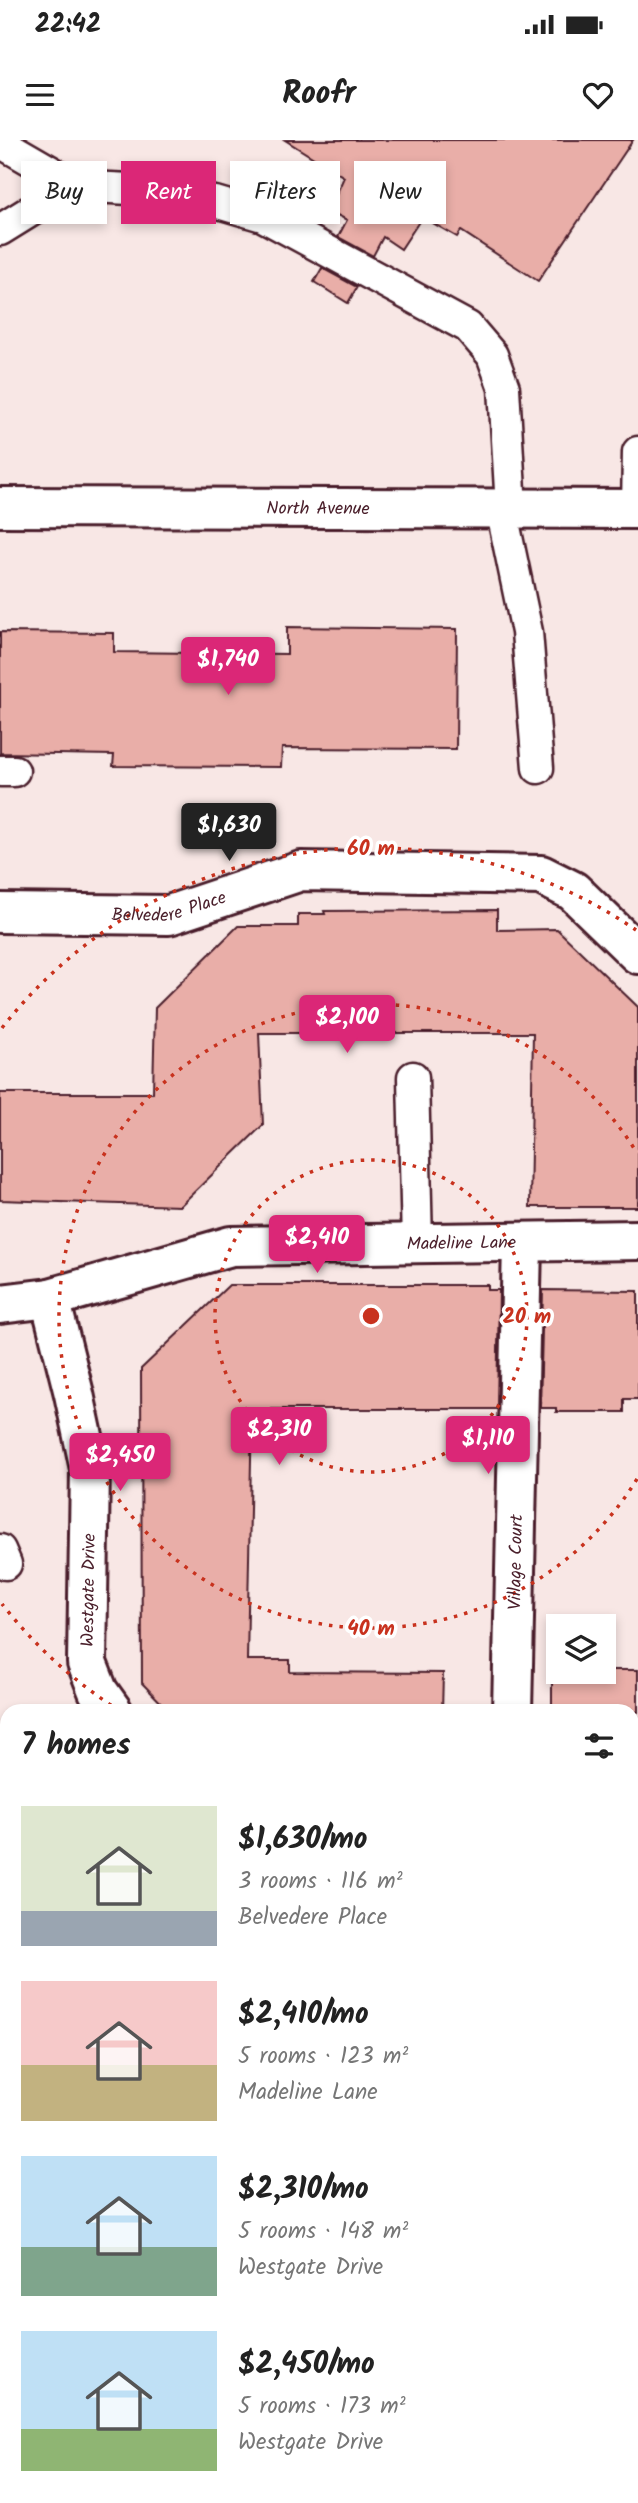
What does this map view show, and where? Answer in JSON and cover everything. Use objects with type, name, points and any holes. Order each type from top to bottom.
[{"type":"main road","name":"North Avenue","points":[[0,507],[638,509]]},
{"type":"main road","name":"Belvedere Place","points":[[0,914],[169,915],[302,871],[541,875],[573,891],[638,954]]},
{"type":"main road","name":"Madeline Lane","points":[[0,1304],[50,1298],[232,1246],[638,1240]]},
{"type":"main road","name":"Village Court","points":[[512,1704],[522,1242]]},
{"type":"main road","name":"Westgate Drive","points":[[50,1298],[90,1469],[87,1663],[98,1691],[107,1704]]},
{"type":"lane","points":[[0,142],[33,161]]},
{"type":"lane","points":[[107,188],[215,202],[263,216],[468,327],[492,355],[504,388],[506,508],[527,632],[538,768]]},
{"type":"lane","points":[[0,230],[21,217]]},
{"type":"lane","points":[[638,452],[638,509]]},
{"type":"lane","points":[[413,1077],[417,1244]]},
{"type":"building","points":[[285,140],[633,140],[538,281],[461,231],[457,237],[434,224],[446,224],[446,161],[354,161],[354,224],[417,224],[401,249],[383,237],[373,256],[338,237],[347,220],[340,216],[340,186],[344,177],[340,174],[340,161],[318,161]]},
{"type":"building","points":[[322,268],[357,287],[348,303],[314,282]]},
{"type":"building","points":[[287,627],[457,629],[456,749],[282,748],[281,767],[113,766],[114,755],[0,753],[0,632],[114,633],[114,652],[287,654]]},
{"type":"building","points":[[497,910],[497,930],[557,929],[638,1007],[638,1207],[530,1207],[533,1033],[259,1033],[263,1125],[180,1206],[0,1200],[0,1093],[153,1093],[155,1008],[238,926],[298,926],[298,914],[325,914],[324,911]]},
{"type":"building","points":[[229,1285],[488,1285],[488,1290],[499,1290],[497,1409],[252,1409],[247,1660],[290,1660],[290,1672],[443,1673],[442,1704],[162,1704],[142,1683],[141,1369]]},
{"type":"building","points":[[543,1290],[638,1291],[638,1399],[624,1399],[624,1412],[556,1412],[556,1408],[540,1408]]},
{"type":"building","points":[[616,1670],[638,1670],[638,1704],[552,1704],[552,1684],[616,1684]]}]
